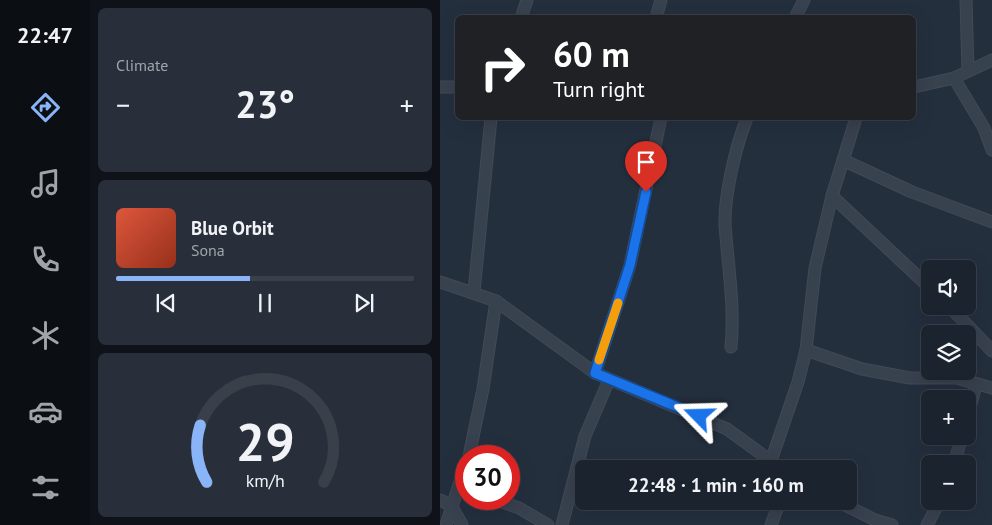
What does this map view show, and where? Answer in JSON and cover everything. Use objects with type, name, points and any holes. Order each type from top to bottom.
[{"type":"street","points":[[521,15],[527,0]]},
{"type":"street","points":[[657,15],[661,0]]},
{"type":"street","points":[[796,15],[804,0]]},
{"type":"street","points":[[966,0],[968,71]]},
{"type":"street","points":[[916,87],[954,78],[992,60]]},
{"type":"street","points":[[954,78],[984,128],[992,150]]},
{"type":"street","points":[[440,87],[455,87]]},
{"type":"street","points":[[474,292],[491,120]]},
{"type":"street","points":[[595,373],[630,265],[661,120]]},
{"type":"street","points":[[731,347],[732,302],[726,214],[736,151],[746,120]]},
{"type":"street","points":[[776,460],[806,350],[815,268],[832,196],[855,120]]},
{"type":"street","points":[[843,160],[912,192],[992,222]]},
{"type":"street","points":[[832,196],[921,280]]},
{"type":"street","points":[[440,282],[496,301],[595,373],[718,424],[768,460]]},
{"type":"street","points":[[471,445],[483,389],[496,301]]},
{"type":"street","points":[[958,315],[992,351]]},
{"type":"street","points":[[806,350],[862,369],[910,378],[956,378],[992,388]]},
{"type":"street","points":[[562,525],[585,436],[609,380]]},
{"type":"street","points":[[975,390],[976,385]]},
{"type":"street","points":[[446,525],[451,505],[455,499]]},
{"type":"street","points":[[440,500],[451,505],[462,525]]},
{"type":"street","points":[[520,509],[548,525]]},
{"type":"street","points":[[771,525],[777,510]]},
{"type":"street","points":[[853,510],[876,523],[892,525]]},
{"type":"street","points":[[928,525],[936,510]]},
{"type":"slow traffic","points":[[599,360],[618,303]]},
{"type":"route","points":[[646,192],[630,265],[595,373],[699,416]]}]
